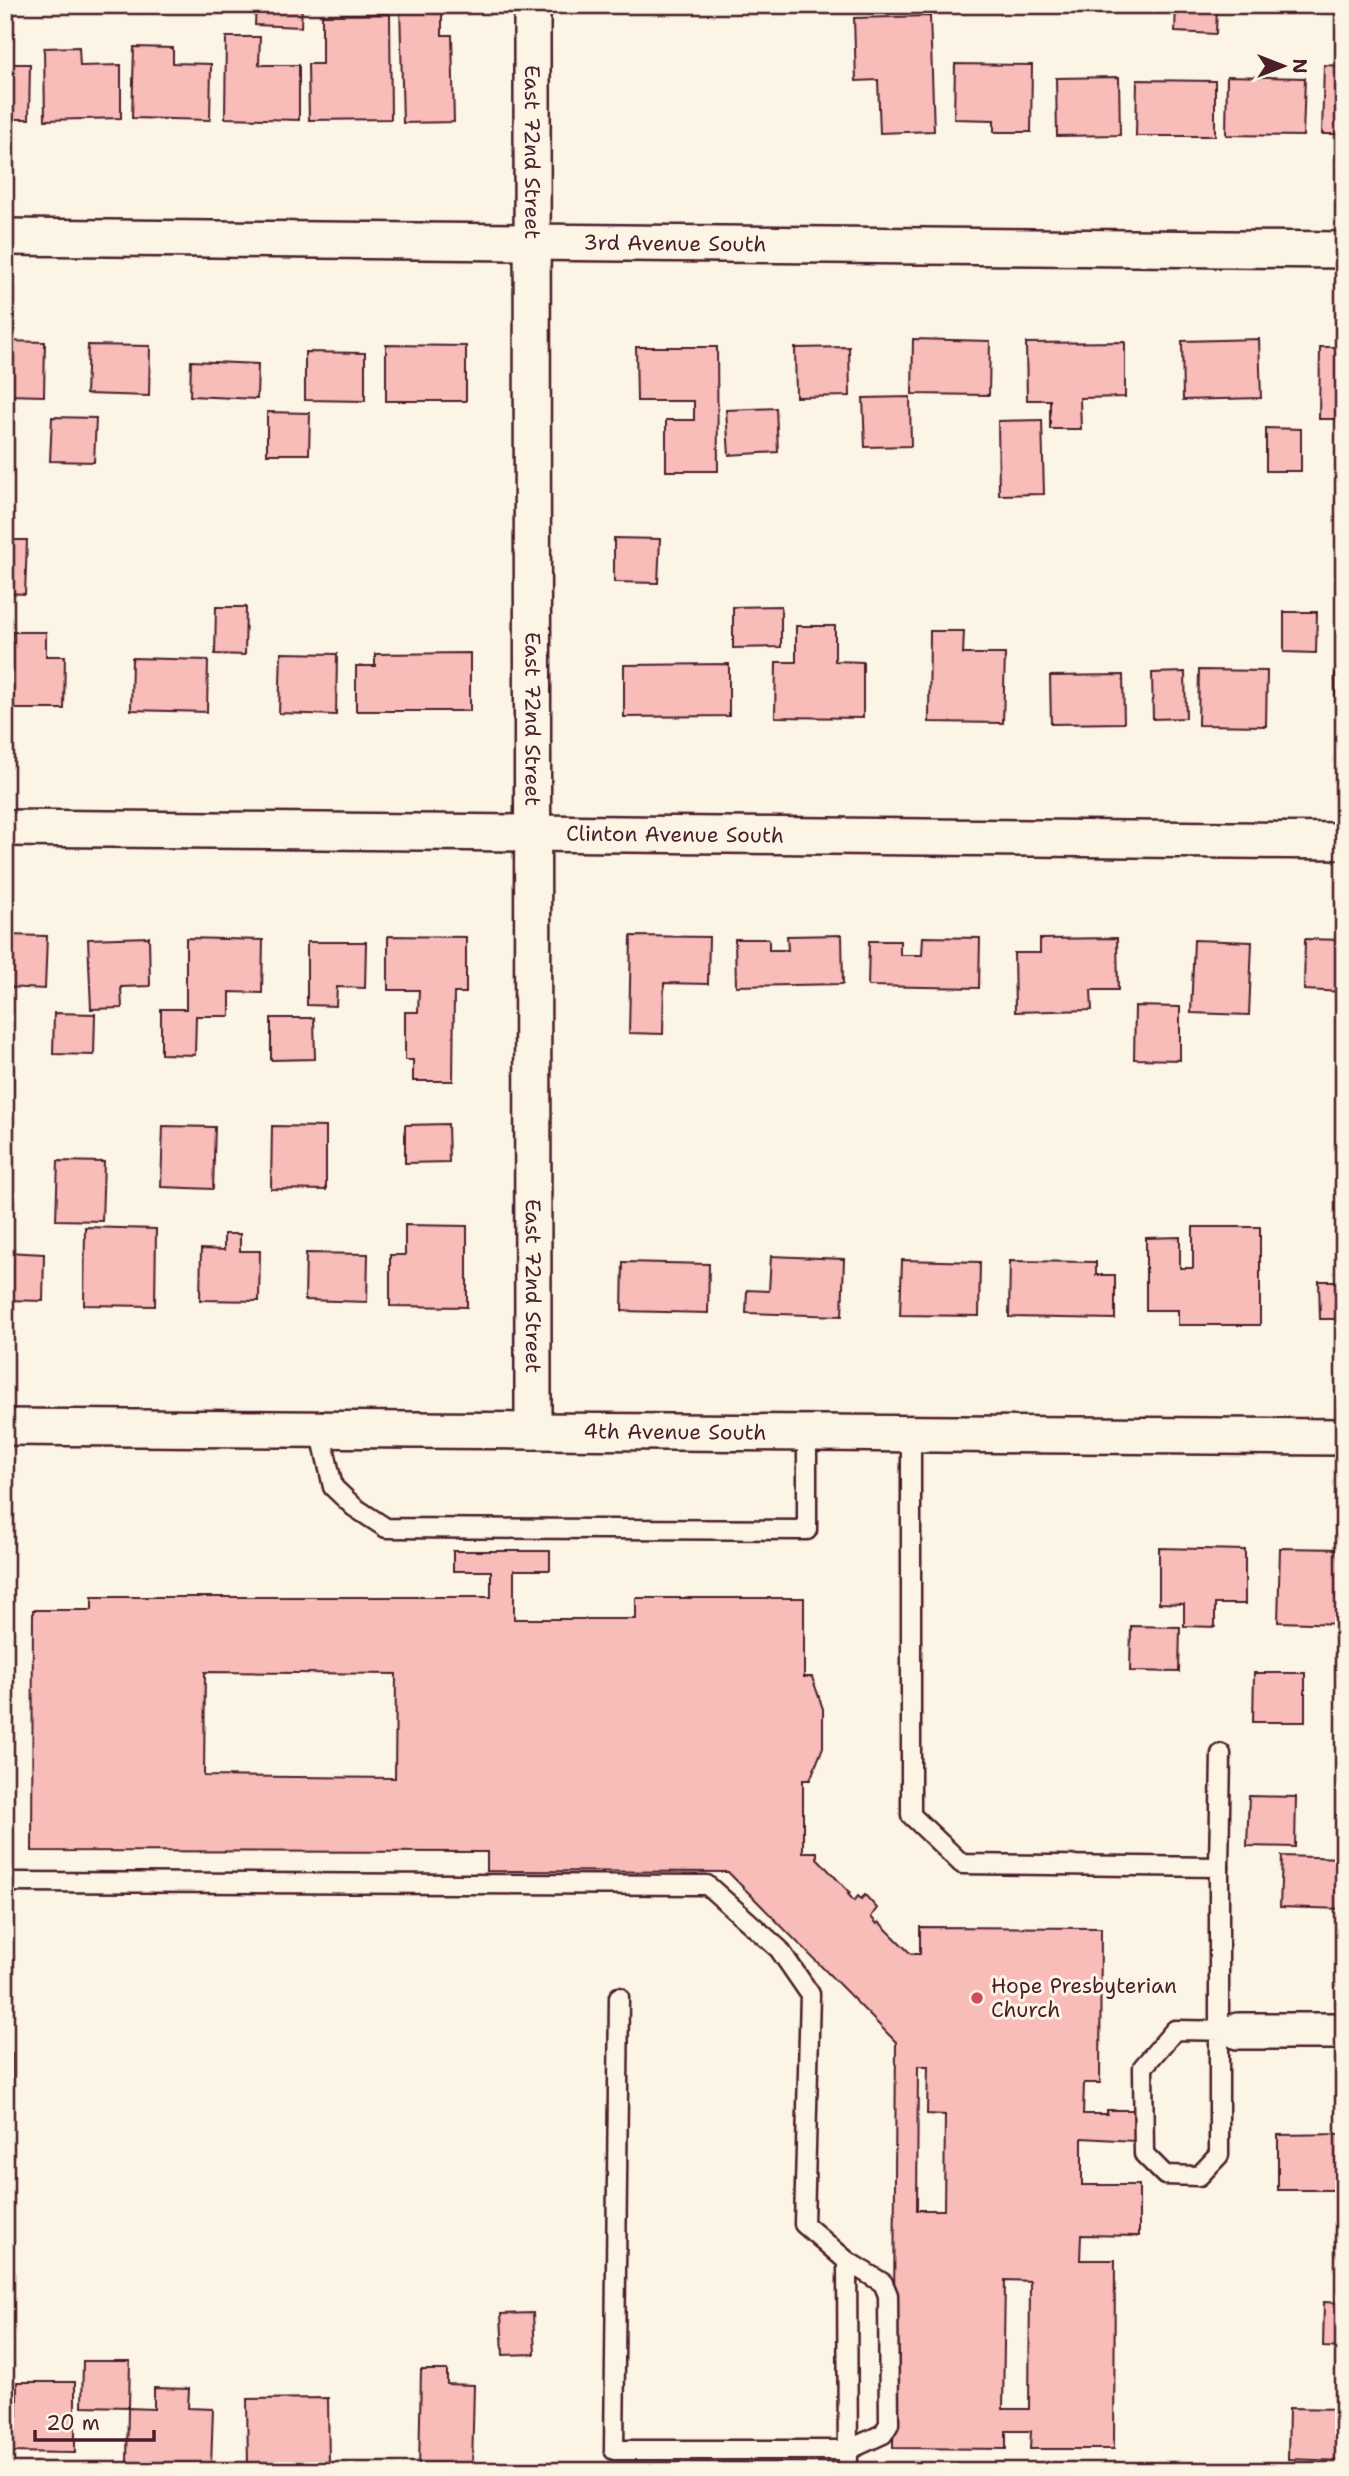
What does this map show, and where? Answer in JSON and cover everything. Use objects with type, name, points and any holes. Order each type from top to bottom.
[{"type":"street","name":"East 72nd Street","points":[[532,5],[533,1431]]},
{"type":"street","name":"3rd Avenue South","points":[[5,237],[1344,250]]},
{"type":"street","name":"Clinton Avenue South","points":[[5,828],[1344,841]]},
{"type":"street","name":"4th Avenue South","points":[[5,1427],[1344,1437]]},
{"type":"street","points":[[1229,2031],[1344,2031]]},
{"type":"lane","points":[[320,1429],[333,1487],[354,1507],[386,1528],[807,1530],[807,1433]]},
{"type":"lane","points":[[911,1434],[911,1815],[962,1864],[1219,1867]]},
{"type":"lane","points":[[1221,1754],[1219,1867],[1229,2031],[1219,2155],[1199,2176],[1165,2175],[1143,2154],[1143,2067],[1175,2031],[1229,2031]]},
{"type":"lane","points":[[5,1882],[707,1885],[779,1949],[810,1994],[804,2224],[847,2261],[883,2283],[888,2295],[889,2424],[883,2434],[848,2450],[614,2450],[619,1997]]},
{"type":"lane","points":[[847,2261],[848,2471]]},
{"type":"building","points":[[256,5],[302,5],[301,27],[255,25]]},
{"type":"building","points":[[400,5],[442,5],[442,35],[452,35],[454,122],[403,123]]},
{"type":"building","points":[[1176,5],[1217,5],[1216,34],[1175,32]]},
{"type":"building","points":[[390,14],[391,119],[309,120],[308,64],[322,64],[322,15]]},
{"type":"building","points":[[930,16],[934,131],[880,133],[878,80],[856,81],[854,18]]},
{"type":"building","points":[[226,37],[260,37],[259,65],[299,65],[299,120],[225,118]]},
{"type":"building","points":[[79,47],[80,66],[121,65],[121,118],[45,120],[44,48]]},
{"type":"building","points":[[134,47],[173,48],[173,63],[211,64],[210,120],[132,118]]},
{"type":"building","points":[[5,64],[30,64],[29,119],[5,119]]},
{"type":"building","points":[[955,64],[1032,65],[1031,132],[994,132],[994,120],[954,119]]},
{"type":"building","points":[[1324,65],[1344,66],[1344,134],[1322,134]]},
{"type":"building","points":[[1227,76],[1305,78],[1303,136],[1226,135]]},
{"type":"building","points":[[1119,77],[1120,135],[1057,136],[1056,78]]},
{"type":"building","points":[[1137,80],[1215,81],[1215,136],[1136,136]]},
{"type":"building","points":[[913,339],[990,341],[989,395],[912,394]]},
{"type":"building","points":[[1259,339],[1261,398],[1183,400],[1182,341]]},
{"type":"building","points":[[5,341],[45,342],[44,396],[5,395]]},
{"type":"building","points":[[1125,342],[1125,397],[1080,398],[1081,429],[1050,429],[1050,400],[1027,400],[1026,343]]},
{"type":"building","points":[[88,345],[150,346],[149,396],[86,394]]},
{"type":"building","points":[[386,345],[466,346],[466,401],[386,401]]},
{"type":"building","points":[[636,347],[717,347],[718,471],[666,471],[666,420],[694,420],[694,401],[637,401]]},
{"type":"building","points":[[849,347],[850,396],[796,397],[795,348]]},
{"type":"building","points":[[1320,347],[1344,347],[1344,419],[1319,419]]},
{"type":"building","points":[[305,352],[365,353],[365,401],[305,400]]},
{"type":"building","points":[[191,361],[258,364],[257,399],[190,396]]},
{"type":"building","points":[[910,397],[911,446],[865,447],[863,398]]},
{"type":"building","points":[[776,408],[778,452],[729,455],[726,410]]},
{"type":"building","points":[[267,412],[310,413],[309,454],[267,454]]},
{"type":"building","points":[[52,417],[96,418],[94,462],[50,461]]},
{"type":"building","points":[[1042,420],[1044,494],[999,495],[998,421]]},
{"type":"building","points":[[1266,428],[1301,429],[1301,471],[1266,471]]},
{"type":"building","points":[[614,538],[660,539],[658,583],[614,582]]},
{"type":"building","points":[[5,540],[27,540],[25,594],[5,593]]},
{"type":"building","points":[[781,606],[781,647],[733,648],[733,607]]},
{"type":"building","points":[[216,607],[246,607],[245,655],[215,654]]},
{"type":"building","points":[[1284,612],[1317,612],[1316,653],[1284,652]]},
{"type":"building","points":[[796,626],[835,626],[835,661],[863,662],[863,718],[775,717],[776,662],[796,662]]},
{"type":"building","points":[[930,631],[964,631],[963,654],[1005,654],[1003,723],[929,722]]},
{"type":"building","points":[[12,632],[46,632],[46,656],[65,656],[64,709],[11,709]]},
{"type":"building","points":[[281,653],[337,654],[336,715],[279,713]]},
{"type":"building","points":[[470,653],[470,711],[356,711],[356,666],[375,666],[375,654]]},
{"type":"building","points":[[132,658],[208,660],[207,712],[131,710]]},
{"type":"building","points":[[729,664],[729,716],[624,717],[624,665]]},
{"type":"building","points":[[1199,670],[1267,671],[1266,726],[1198,725]]},
{"type":"building","points":[[1185,672],[1186,718],[1153,719],[1152,673]]},
{"type":"building","points":[[1344,673],[1344,725],[1336,725],[1335,674]]},
{"type":"building","points":[[1123,675],[1124,723],[1051,724],[1050,676]]},
{"type":"building","points":[[5,935],[47,936],[45,989],[5,987]]},
{"type":"building","points":[[842,935],[843,984],[736,986],[735,939],[769,939],[769,950],[788,950],[787,936]]},
{"type":"building","points":[[388,936],[466,937],[466,993],[454,993],[453,1081],[413,1081],[413,1060],[405,1060],[405,1012],[418,1012],[419,990],[388,990]]},
{"type":"building","points":[[631,936],[709,937],[708,984],[664,983],[663,1034],[629,1033]]},
{"type":"building","points":[[149,937],[150,986],[121,987],[122,1008],[91,1009],[88,939]]},
{"type":"building","points":[[923,937],[980,938],[979,988],[868,986],[869,941],[900,941],[900,955],[922,955]]},
{"type":"building","points":[[186,938],[263,940],[262,993],[230,992],[230,1016],[196,1016],[195,1055],[161,1054],[161,1009],[186,1009]]},
{"type":"building","points":[[1117,938],[1118,990],[1091,990],[1092,1010],[1015,1012],[1014,953],[1040,953],[1040,939]]},
{"type":"building","points":[[1305,939],[1344,940],[1344,992],[1304,990]]},
{"type":"building","points":[[1194,940],[1252,942],[1249,1015],[1191,1013]]},
{"type":"building","points":[[307,942],[366,942],[365,988],[337,987],[336,1006],[307,1005]]},
{"type":"building","points":[[1135,1006],[1180,1007],[1180,1060],[1134,1059]]},
{"type":"building","points":[[54,1013],[95,1014],[94,1055],[53,1054]]},
{"type":"building","points":[[271,1018],[314,1018],[315,1059],[271,1060]]},
{"type":"building","points":[[5,1055],[13,1055],[12,1100],[5,1100]]},
{"type":"building","points":[[448,1124],[449,1162],[405,1163],[405,1125]]},
{"type":"building","points":[[163,1126],[215,1127],[213,1189],[161,1187]]},
{"type":"building","points":[[272,1126],[326,1127],[326,1190],[271,1189]]},
{"type":"building","points":[[58,1161],[104,1162],[102,1221],[56,1220]]},
{"type":"building","points":[[405,1225],[467,1226],[467,1307],[390,1306],[390,1255],[405,1255]]},
{"type":"building","points":[[85,1227],[156,1229],[155,1306],[84,1305]]},
{"type":"building","points":[[1193,1227],[1260,1227],[1260,1325],[1178,1325],[1178,1310],[1146,1310],[1146,1238],[1180,1237],[1180,1268],[1193,1268]]},
{"type":"building","points":[[224,1234],[240,1234],[240,1251],[260,1251],[259,1301],[200,1300],[201,1249],[224,1250]]},
{"type":"building","points":[[5,1252],[44,1254],[43,1301],[5,1300]]},
{"type":"building","points":[[306,1253],[368,1254],[367,1302],[305,1300]]},
{"type":"building","points":[[771,1256],[844,1259],[842,1316],[746,1313],[747,1290],[769,1291]]},
{"type":"building","points":[[902,1260],[980,1262],[979,1316],[900,1315]]},
{"type":"building","points":[[1010,1261],[1096,1262],[1096,1275],[1115,1275],[1115,1319],[1009,1317]]},
{"type":"building","points":[[623,1262],[709,1264],[708,1313],[622,1311]]},
{"type":"building","points":[[1319,1281],[1344,1281],[1344,1319],[1320,1319]]},
{"type":"building","points":[[1159,1548],[1245,1550],[1245,1604],[1215,1604],[1215,1627],[1184,1626],[1184,1604],[1159,1603]]},
{"type":"building","points":[[1280,1548],[1344,1549],[1344,1624],[1278,1622]]},
{"type":"building","name":"Hope Presbyterian Church","points":[[453,1551],[550,1551],[550,1570],[514,1570],[514,1619],[636,1619],[636,1598],[804,1598],[804,1677],[812,1677],[823,1709],[823,1747],[810,1780],[803,1780],[803,1852],[817,1852],[817,1858],[850,1893],[848,1894],[854,1901],[858,1896],[861,1899],[865,1895],[877,1908],[871,1917],[911,1954],[920,1954],[920,1927],[1101,1928],[1100,2083],[1084,2083],[1083,2114],[1107,2114],[1107,2110],[1134,2110],[1134,2141],[1082,2138],[1082,2185],[1139,2185],[1139,2236],[1081,2235],[1080,2260],[1115,2260],[1114,2449],[1030,2449],[1031,2431],[1006,2431],[1006,2449],[893,2448],[896,2042],[728,1872],[487,1871],[487,1852],[32,1851],[33,1610],[92,1610],[92,1597],[491,1597],[491,1571],[453,1571]],"holes":[[[205,1672],[396,1674],[395,1778],[204,1776]],[[918,2066],[928,2066],[927,2114],[945,2115],[944,2210],[917,2210]],[[1005,2280],[1030,2281],[1029,2409],[1003,2409]]]},
{"type":"building","points":[[1131,1626],[1180,1627],[1179,1672],[1130,1671]]},
{"type":"building","points":[[1254,1673],[1305,1673],[1305,1722],[1253,1722]]},
{"type":"building","points":[[1249,1796],[1296,1797],[1295,1847],[1247,1846]]},
{"type":"building","points":[[1282,1856],[1344,1858],[1344,1909],[1280,1907]]},
{"type":"building","points":[[5,2054],[12,2054],[12,2098],[5,2098]]},
{"type":"building","points":[[1344,2134],[1344,2190],[1278,2190],[1278,2135]]},
{"type":"building","points":[[1324,2302],[1344,2303],[1344,2348],[1323,2347]]},
{"type":"building","points":[[533,2313],[535,2354],[503,2355],[501,2314]]},
{"type":"building","points":[[83,2361],[130,2361],[129,2407],[82,2406]]},
{"type":"building","points":[[421,2370],[447,2370],[447,2384],[474,2385],[472,2470],[419,2469]]},
{"type":"building","points":[[17,2382],[75,2382],[75,2453],[5,2452],[5,2416],[17,2416]]},
{"type":"building","points":[[154,2388],[189,2389],[188,2408],[213,2409],[211,2467],[127,2464],[128,2408],[154,2409]]},
{"type":"building","points":[[328,2398],[329,2465],[248,2466],[247,2399]]},
{"type":"building","points":[[1289,2408],[1344,2409],[1344,2461],[1288,2459]]},
{"type":"place","name":"Hope Presbyterian Church","points":[[977,1998]]}]
